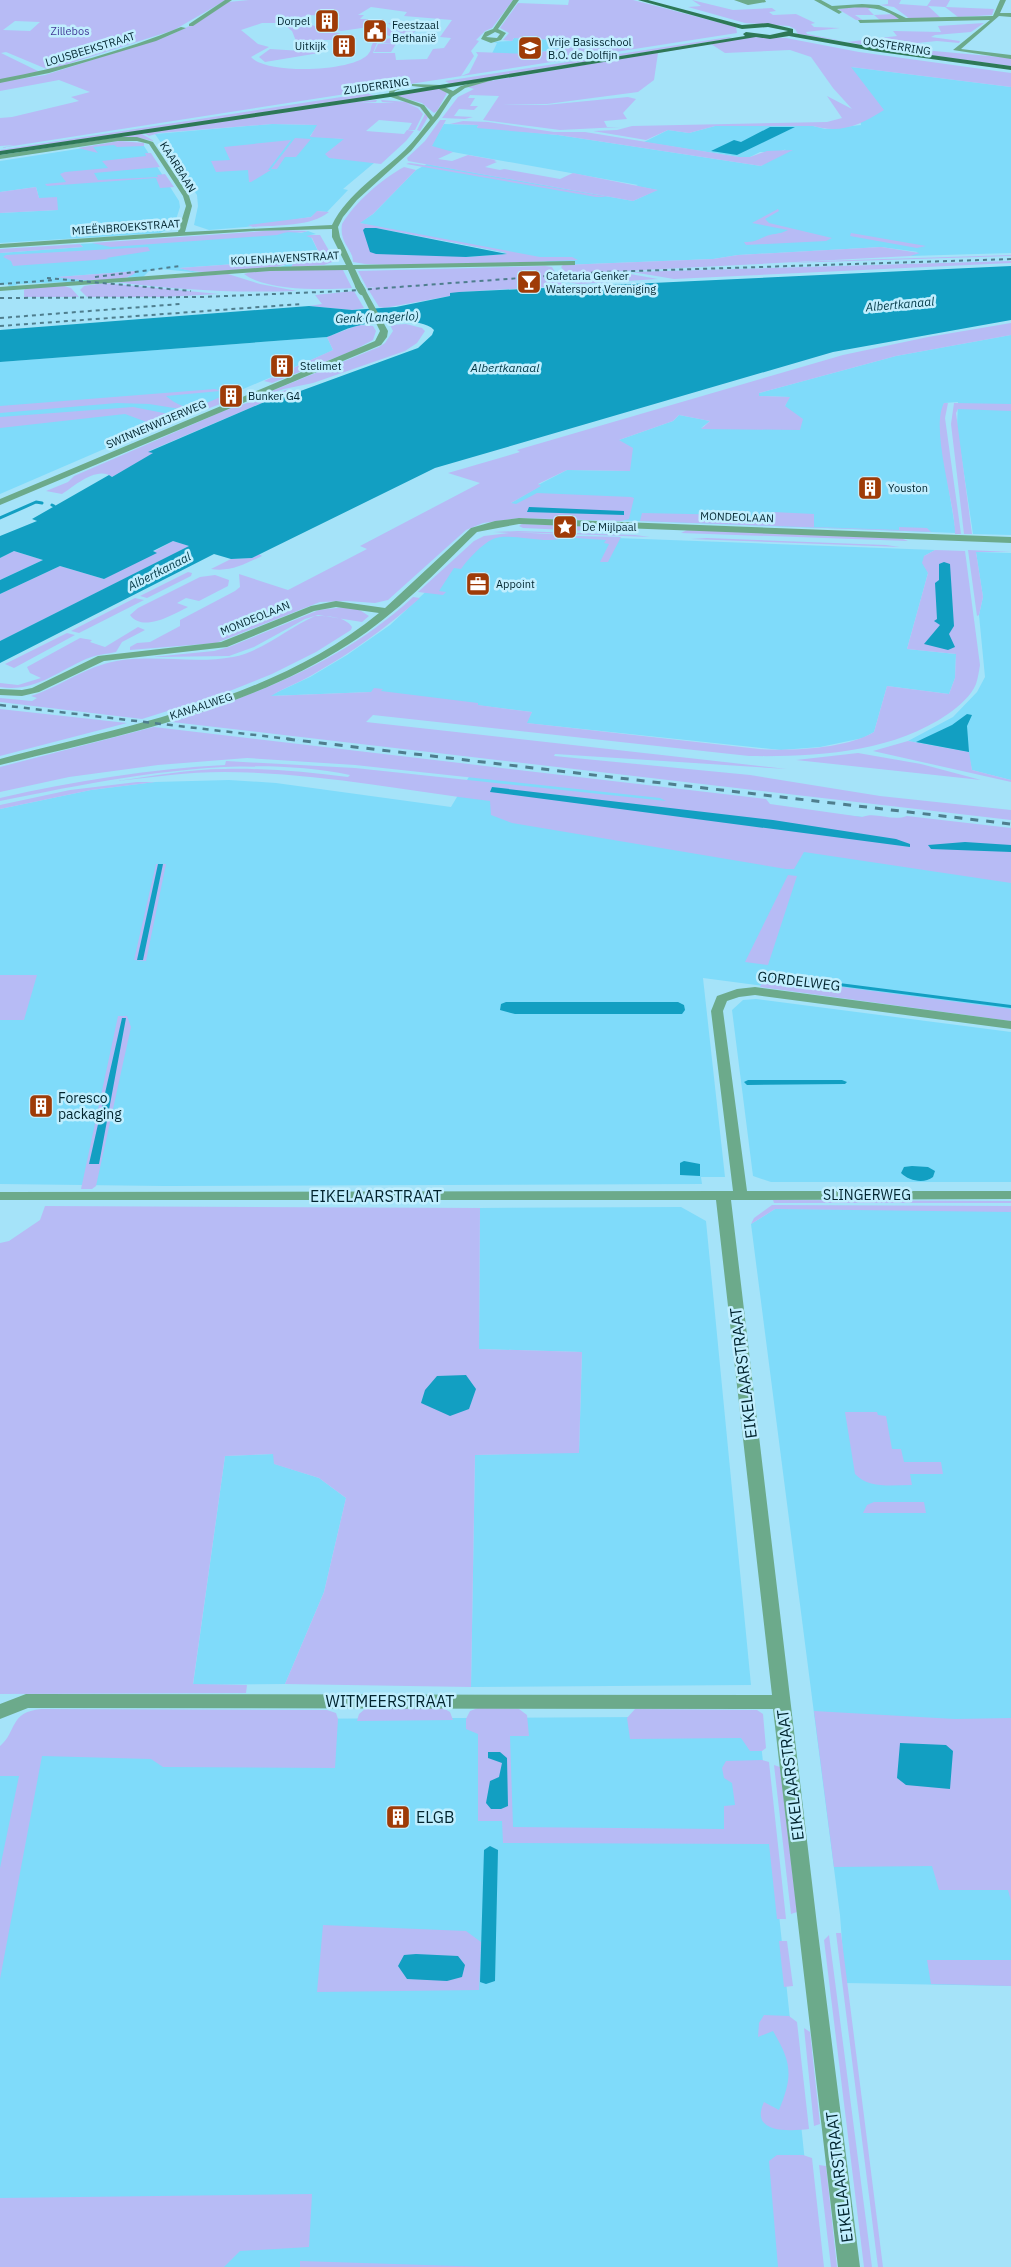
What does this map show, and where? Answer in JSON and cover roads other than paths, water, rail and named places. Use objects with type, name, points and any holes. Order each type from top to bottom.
[{"type":"main road","name":"OOSTERRING","points":[[641,0],[743,30],[754,36],[780,36],[900,56],[1011,70]]},
{"type":"main road","name":"OOSTERRING","points":[[654,0],[752,25],[780,26],[790,29],[791,32],[789,34]]},
{"type":"main road","name":"OOSTERRING","points":[[743,30],[752,25]]},
{"type":"main road","name":"ZUIDERRING","points":[[0,149],[414,85],[743,30]]},
{"type":"main road","name":"OOSTERRING","points":[[780,36],[789,34],[1011,70]]},
{"type":"main road","name":"ZUIDERRING","points":[[0,153],[390,95],[754,36]]},
{"type":"street","points":[[191,25],[229,0]]},
{"type":"street","points":[[490,42],[498,39],[504,33],[495,30],[516,0]]},
{"type":"street","points":[[736,0],[748,3],[763,2],[762,0]]},
{"type":"street","points":[[817,0],[840,12]]},
{"type":"street","points":[[1002,0],[996,16],[956,50],[963,53],[1011,57]]},
{"type":"street","points":[[831,8],[881,6],[893,10],[906,21]]},
{"type":"street","points":[[860,21],[906,21],[1011,15]]},
{"type":"street","points":[[877,22],[883,28]]},
{"type":"street","name":"LOUSBEEKSTRAAT","points":[[0,82],[48,72],[154,40],[183,28]]},
{"type":"street","points":[[327,225],[333,216],[401,158],[432,119],[437,116],[450,96],[458,90],[477,82],[550,68]]},
{"type":"street","points":[[414,85],[440,87],[450,91],[450,96]]},
{"type":"street","points":[[401,87],[392,90],[390,95],[422,106],[432,119]]},
{"type":"street","points":[[347,101],[404,101]]},
{"type":"street","name":"KAARBAAN","points":[[0,157],[118,140],[145,141],[154,147],[186,196],[188,217],[181,234]]},
{"type":"street","points":[[336,225],[355,199]]},
{"type":"street","name":"SWINNENWIJERWEG","points":[[327,225],[331,247],[338,258],[348,266]]},
{"type":"street","name":"MIEËNBROEKSTRAAT","points":[[0,246],[336,225]]},
{"type":"street","name":"SWINNENWIJERWEG","points":[[0,502],[368,348],[384,337],[382,326],[348,266],[336,237],[336,225]]},
{"type":"street","name":"KOLENHAVENSTRAAT","points":[[0,289],[270,269],[348,266],[453,267],[572,263]]},
{"type":"street","name":"MONDEOLAAN","points":[[0,692],[22,693],[35,690],[102,658],[223,645],[311,609],[336,604],[386,611],[474,530],[483,526],[508,522],[661,527],[921,540],[1011,548]]},
{"type":"street","points":[[630,526],[645,534]]},
{"type":"street","points":[[661,527],[670,531],[672,535]]},
{"type":"street","name":"MONDEOLAAN","points":[[467,537],[496,530],[516,530],[672,535],[1011,540]]},
{"type":"street","name":"KANAALWEG","points":[[0,762],[169,717],[242,692],[298,668],[345,642],[386,611]]},
{"type":"street","name":"GORDELWEG","points":[[732,1196],[717,1011],[722,999],[737,993],[754,991],[1011,1025]]},
{"type":"street","name":"SLINGERWEG","points":[[732,1196],[1011,1195]]},
{"type":"street","name":"EIKELAARSTRAAT","points":[[0,1196],[732,1196],[781,1702],[850,2267]]},
{"type":"street","name":"WITMEERSTRAAT","points":[[0,1712],[26,1701],[781,1702]]},
{"type":"water","points":[[770,127],[795,127],[737,155],[711,151],[734,140],[741,142]]},
{"type":"water","points":[[365,228],[376,228],[507,254],[466,257],[376,254],[370,252],[363,230]]},
{"type":"water","name":"Albertkanaal","points":[[1011,266],[1011,320],[833,352],[435,468],[252,558],[231,559],[214,554],[0,663],[0,641],[189,546],[173,541],[153,551],[157,553],[104,579],[60,566],[0,594],[0,580],[43,560],[14,551],[0,558],[0,536],[37,521],[32,519],[109,475],[112,477],[153,453],[148,452],[290,391],[295,393],[418,348],[432,335],[434,330],[420,323],[388,321],[357,326],[327,337],[0,362],[0,330],[309,306],[352,310],[396,307],[450,296],[450,293],[459,292]]},
{"type":"water","points":[[529,507],[624,511],[624,515],[527,512]]},
{"type":"water","points":[[944,562],[950,564],[954,626],[949,634],[955,647],[948,650],[924,644],[940,625],[934,621],[937,619],[935,583],[939,580],[939,564]]},
{"type":"water","points":[[967,714],[972,715],[967,726],[969,752],[916,742],[952,725]]},
{"type":"water","points":[[492,787],[773,820],[896,839],[910,844],[910,847],[490,792]]},
{"type":"water","points":[[965,842],[1011,845],[1011,852],[931,849],[928,845]]},
{"type":"water","points":[[158,864],[163,864],[143,960],[137,960]]},
{"type":"water","points":[[769,974],[1011,1005],[1011,1008],[769,977]]},
{"type":"water","points":[[506,1002],[678,1002],[684,1005],[685,1010],[682,1014],[515,1014],[500,1010],[501,1004]]},
{"type":"water","points":[[122,1018],[126,1018],[99,1164],[89,1164]]},
{"type":"water","points":[[748,1080],[842,1080],[847,1082],[845,1084],[747,1085],[744,1082]]},
{"type":"water","points":[[684,1161],[700,1164],[700,1176],[680,1175],[680,1163]]},
{"type":"water","points":[[904,1167],[928,1167],[935,1171],[933,1177],[917,1181],[901,1173]]},
{"type":"water","points":[[466,1375],[476,1389],[469,1409],[450,1416],[421,1403],[425,1390],[437,1376]]},
{"type":"water","points":[[900,1743],[946,1745],[953,1751],[950,1789],[906,1785],[897,1778]]},
{"type":"water","points":[[488,1752],[500,1752],[507,1758],[508,1806],[501,1809],[491,1809],[486,1803],[490,1781],[499,1777],[502,1763],[488,1758]]},
{"type":"water","points":[[490,1846],[498,1850],[495,1981],[486,1984],[480,1982],[484,1850]]},
{"type":"water","points":[[404,1955],[458,1956],[465,1965],[462,1977],[447,1981],[407,1979],[398,1966]]},
{"type":"waterway","points":[[0,518],[36,502],[42,503]]},
{"type":"railway","points":[[0,298],[202,297],[344,291],[602,272],[1011,259]]},
{"type":"railway","points":[[95,277],[181,266]]},
{"type":"railway","points":[[47,278],[191,291]]},
{"type":"railway","points":[[0,284],[55,280]]},
{"type":"railway","points":[[0,318],[180,304]]},
{"type":"railway","points":[[0,326],[301,304]]},
{"type":"railway","points":[[0,705],[298,740]]},
{"type":"railway","points":[[287,739],[1011,824]]},
{"type":"place","name":"Dorpel","points":[[327,21]]},
{"type":"place","name":"Feestzaal Bethanië","points":[[375,31]]},
{"type":"place","name":"Uitkijk","points":[[344,46]]},
{"type":"place","name":"Vrije Basisschool B.O. de Dolfijn","points":[[530,48]]},
{"type":"place","name":"Cafetaria Genker Watersport Vereniging","points":[[529,282]]},
{"type":"place","name":"Stelimet","points":[[282,366]]},
{"type":"place","name":"Bunker G4","points":[[231,396]]},
{"type":"place","name":"Youston","points":[[870,488]]},
{"type":"place","name":"De Mijlpaal","points":[[565,527]]},
{"type":"place","name":"Appoint","points":[[478,584]]},
{"type":"place","name":"Foresco packaging","points":[[41,1106]]},
{"type":"place","name":"ELGB","points":[[398,1817]]},
{"type":"park label","name":"Zillebos","points":[[70,31]]},
{"type":"water label","name":"Genk (Langerlo)","points":[[377,317]]}]
